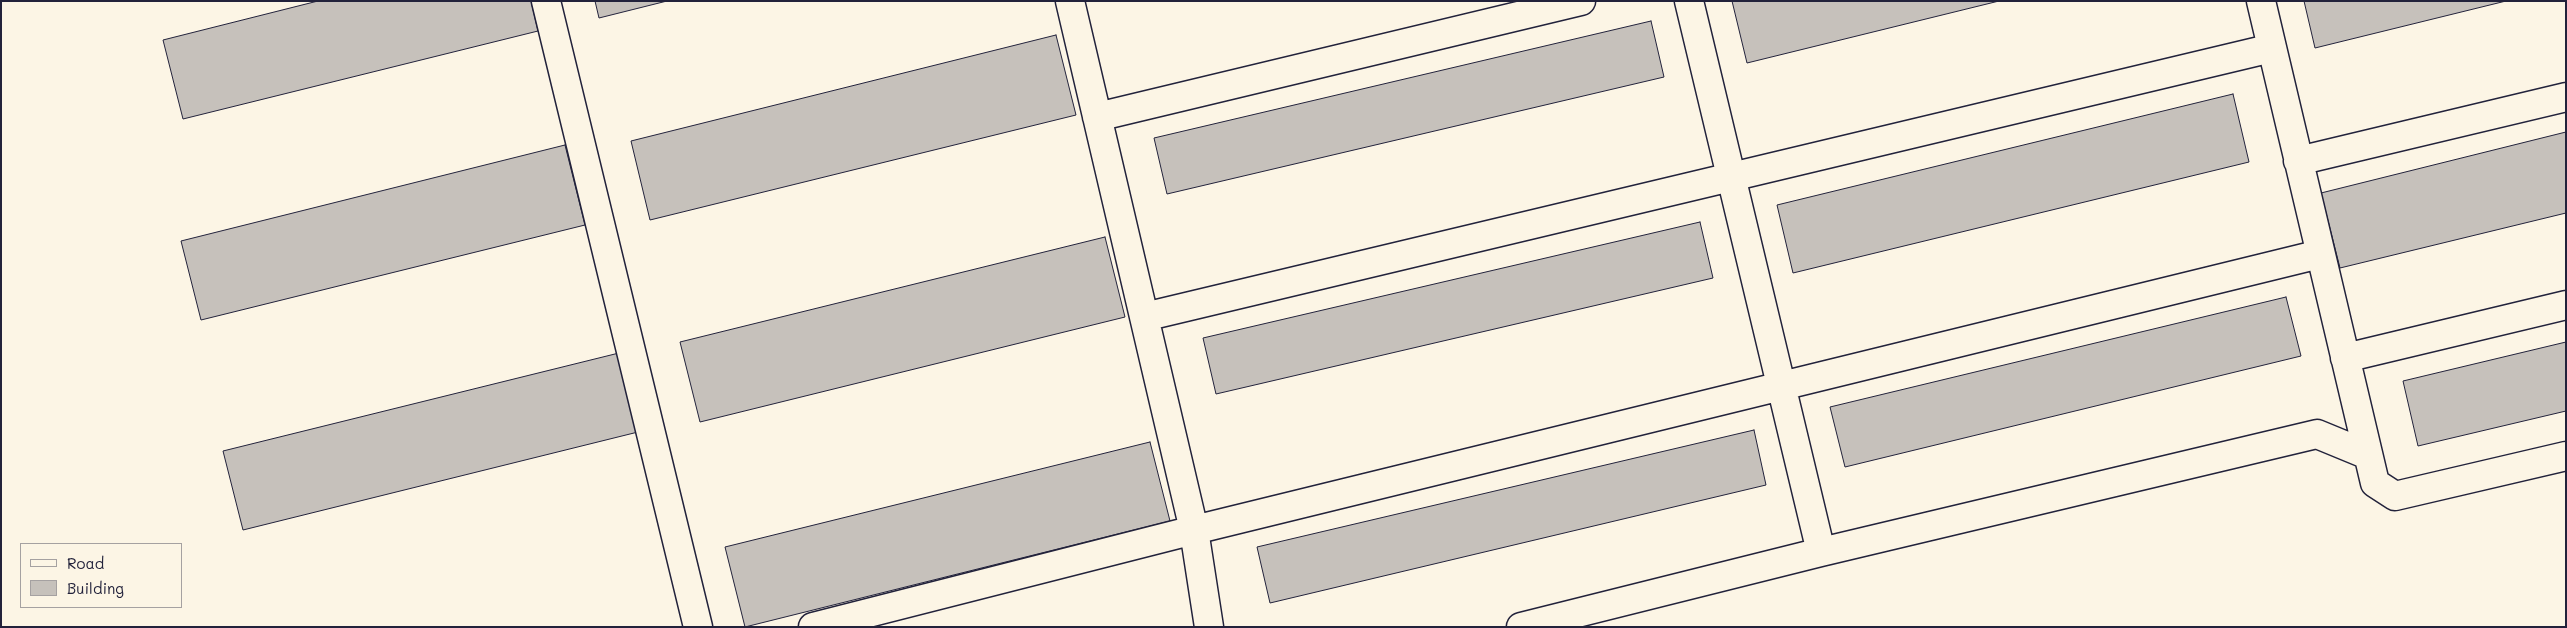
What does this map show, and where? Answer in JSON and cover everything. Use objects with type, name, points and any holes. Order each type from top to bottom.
[{"type":"street","points":[[546,1],[698,627]]},
{"type":"street","points":[[1070,1],[1194,530],[1209,627]]},
{"type":"street","points":[[1097,116],[1581,1]]},
{"type":"street","points":[[1689,1],[1821,552]]},
{"type":"street","points":[[2261,1],[2374,483],[2395,496],[2566,456]]},
{"type":"street","points":[[1144,317],[2272,48]]},
{"type":"street","points":[[2298,161],[2566,97]]},
{"type":"street","points":[[813,627],[1194,530],[2320,254]]},
{"type":"street","points":[[2345,358],[2566,304]]},
{"type":"street","points":[[1520,627],[1821,552],[2317,434],[2368,455]]},
{"type":"building","points":[[318,1],[531,1],[538,31],[183,119],[163,40]]},
{"type":"building","points":[[595,1],[667,1],[599,18]]},
{"type":"building","points":[[1732,1],[1999,1],[1747,63]]},
{"type":"building","points":[[2304,1],[2506,1],[2315,48]]},
{"type":"building","points":[[1651,21],[1664,77],[1167,194],[1154,138]]},
{"type":"building","points":[[1056,35],[1076,115],[650,220],[631,141]]},
{"type":"building","points":[[2233,94],[2249,162],[1793,273],[1777,205]]},
{"type":"building","points":[[2566,132],[2566,213],[2340,268],[2321,193]]},
{"type":"building","points":[[565,145],[585,225],[201,320],[181,241]]},
{"type":"building","points":[[1700,222],[1713,278],[1216,394],[1203,338]]},
{"type":"building","points":[[1105,237],[1125,317],[700,422],[680,342]]},
{"type":"building","points":[[2286,297],[2301,356],[1845,467],[1830,407]]},
{"type":"building","points":[[2566,342],[2566,411],[2418,446],[2403,381]]},
{"type":"building","points":[[619,353],[638,432],[243,530],[223,451]]},
{"type":"building","points":[[1754,430],[1766,485],[1270,603],[1257,547]]},
{"type":"building","points":[[1150,442],[1170,521],[745,627],[725,547]]}]
